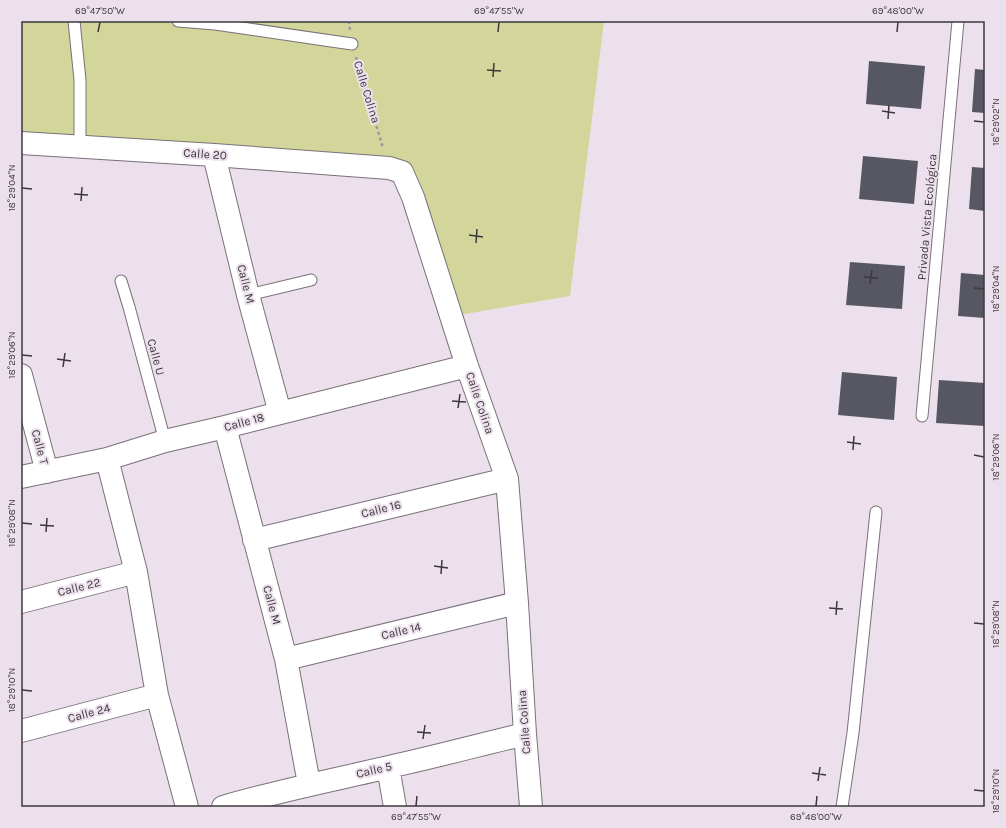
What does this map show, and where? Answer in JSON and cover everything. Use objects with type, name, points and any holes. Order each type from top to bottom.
[{"type":"street","name":"Calle 20","points":[[21,143],[214,154],[389,168]]},
{"type":"street","name":"Calle M","points":[[214,154],[248,295],[280,413]]},
{"type":"street","name":"Calle Colina","points":[[389,168],[402,172],[413,197],[467,366],[507,479],[531,807]]},
{"type":"street","name":"Calle 18","points":[[21,478],[107,459],[165,441],[467,366]]},
{"type":"street","name":"Calle T","points":[[21,375],[47,472]]},
{"type":"street","name":"Calle M","points":[[225,427],[286,658],[309,784]]},
{"type":"street","points":[[107,459],[136,572],[157,695],[187,807]]},
{"type":"street","name":"Calle 16","points":[[254,540],[507,479]]},
{"type":"street","name":"Calle 22","points":[[21,602],[136,572]]},
{"type":"street","name":"Calle 14","points":[[286,658],[517,603]]},
{"type":"street","name":"Calle 24","points":[[21,731],[157,695]]},
{"type":"street","name":"Calle 5","points":[[223,807],[257,802],[309,784],[388,767],[525,734]]},
{"type":"street","points":[[388,767],[395,807]]},
{"type":"lane","points":[[74,21],[80,80],[80,146]]},
{"type":"lane","points":[[178,21],[214,24],[352,44]]},
{"type":"lane","name":"Privada Vista Ecológica","points":[[922,416],[958,21]]},
{"type":"lane","points":[[248,295],[311,280]]},
{"type":"lane","name":"Calle U","points":[[120,281],[129,307],[165,441]]},
{"type":"lane","points":[[842,807],[853,732],[876,512]]},
{"type":"path","name":"Calle Colina","points":[[348,21],[352,44],[389,168]]},
{"type":"green space","points":[[21,21],[604,21],[570,296],[459,315],[413,180],[21,133]]},
{"type":"building","points":[[869,61],[925,66],[921,109],[866,104]]},
{"type":"building","points":[[975,69],[985,70],[985,113],[972,112]]},
{"type":"building","points":[[863,156],[918,161],[914,204],[859,199]]},
{"type":"building","points":[[972,167],[985,168],[985,211],[969,209]]},
{"type":"building","points":[[850,262],[905,266],[902,309],[846,305]]},
{"type":"building","points":[[961,273],[985,275],[985,318],[958,316]]},
{"type":"building","points":[[842,372],[897,377],[894,420],[838,415]]},
{"type":"building","points":[[939,380],[985,383],[985,426],[936,423]]}]
